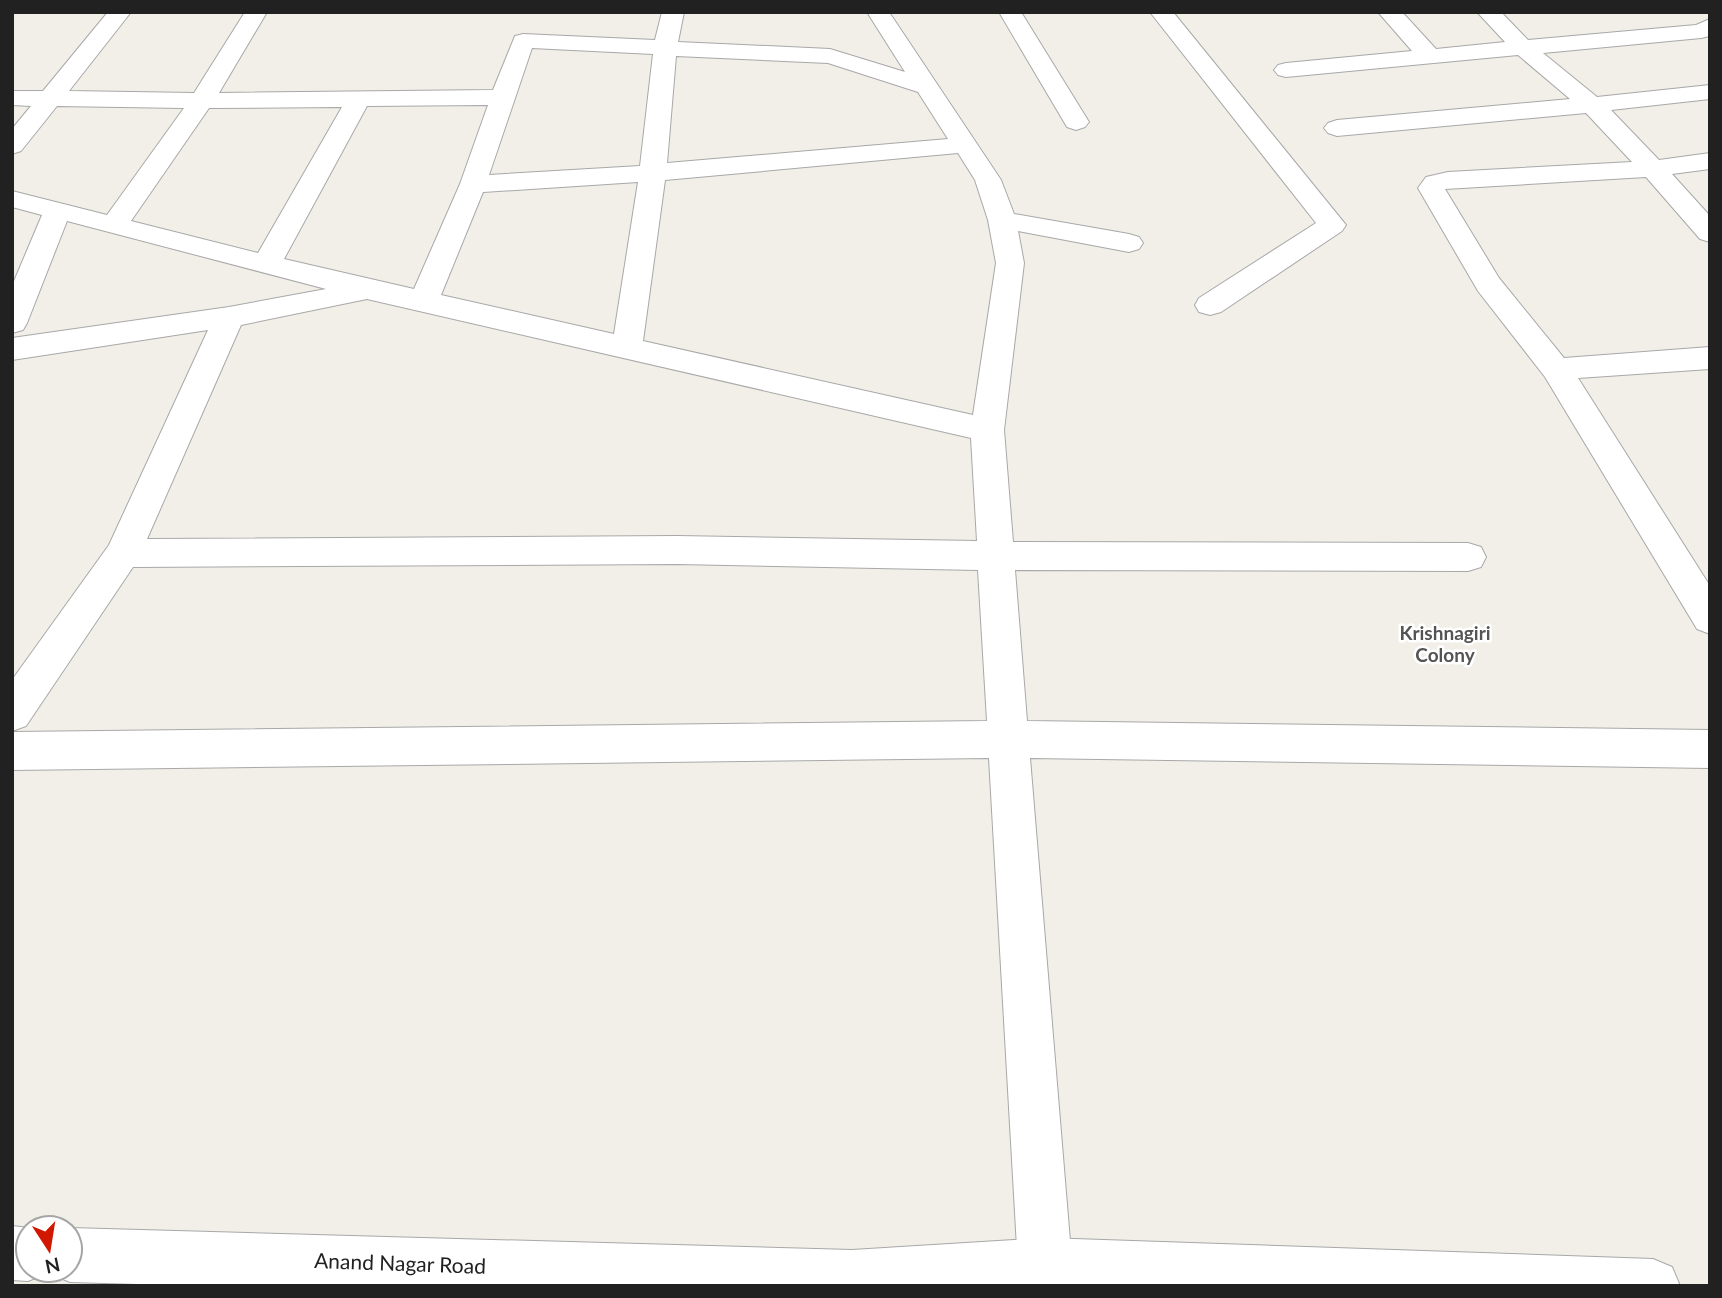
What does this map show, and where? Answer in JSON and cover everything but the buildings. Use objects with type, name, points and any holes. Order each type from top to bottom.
[{"type":"street","points":[[12,146],[120,12]]},
{"type":"street","points":[[116,224],[202,101],[256,12]]},
{"type":"street","points":[[626,347],[653,172],[665,49],[673,12]]},
{"type":"street","points":[[878,12],[988,180],[1002,220],[1010,263],[987,430],[1045,1265]]},
{"type":"street","points":[[1010,12],[1076,122]]},
{"type":"street","points":[[1161,12],[1332,225],[1210,305]]},
{"type":"street","points":[[1389,12],[1430,56]]},
{"type":"street","points":[[1488,12],[1522,47],[1592,105],[1710,233]]},
{"type":"street","points":[[1286,70],[1701,31],[1710,24],[1698,12]]},
{"type":"street","points":[[424,301],[473,184],[526,32],[665,49],[830,56],[925,86]]},
{"type":"street","points":[[1337,128],[1710,92]]},
{"type":"street","points":[[267,263],[360,97]]},
{"type":"street","points":[[12,98],[202,101],[503,97]]},
{"type":"street","points":[[473,184],[559,181],[965,145]]},
{"type":"street","points":[[1710,161],[1653,169],[1459,179],[1435,183],[1431,188],[1488,284],[1556,369],[1710,618]]},
{"type":"street","points":[[12,199],[368,290],[987,430]]},
{"type":"street","points":[[12,323],[58,209]]},
{"type":"street","points":[[1002,220],[1129,243]]},
{"type":"street","points":[[12,349],[229,317],[368,290]]},
{"type":"street","points":[[12,713],[123,553],[229,317]]},
{"type":"street","points":[[1556,369],[1710,358]]},
{"type":"street","points":[[123,553],[677,550],[995,556],[1468,557]]},
{"type":"street","points":[[12,751],[1009,739],[1710,749]]},
{"type":"street","name":"Anand Nagar Road","points":[[84,1255],[852,1282],[1045,1265],[1653,1286]]},
{"type":"district","name":"Krishnagiri Colony","points":[[1445,644]]}]
